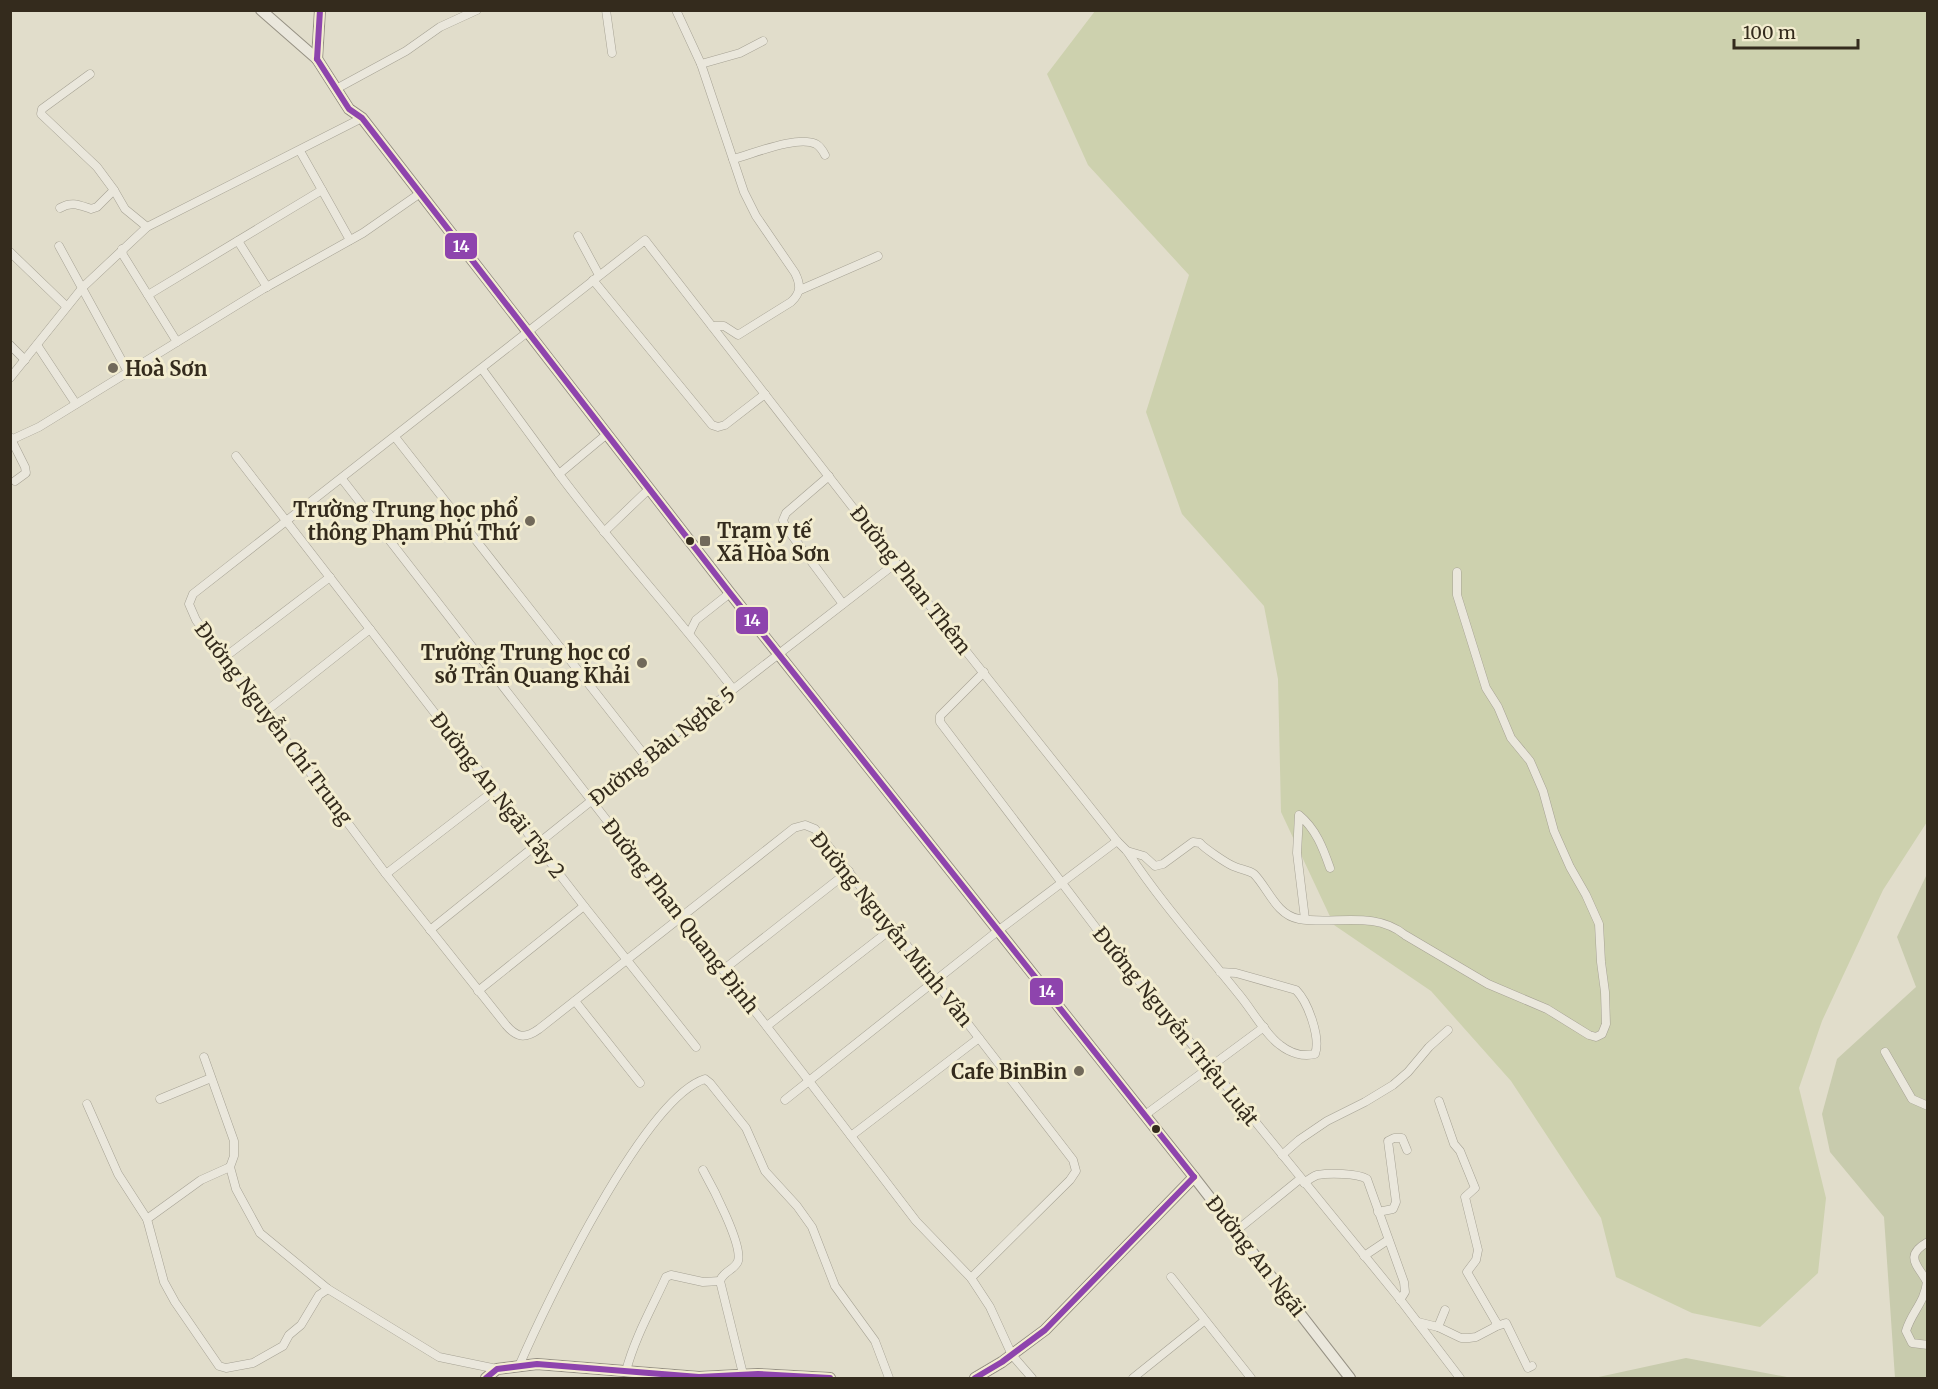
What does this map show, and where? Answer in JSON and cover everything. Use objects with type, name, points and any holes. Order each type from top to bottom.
[{"type":"main road","name":"Đường An Ngãi","points":[[261,10],[317,59],[350,109],[362,118],[649,489],[1194,1177],[1350,1378]]},
{"type":"main road","points":[[317,59],[320,10]]},
{"type":"main road","points":[[975,1378],[1012,1355],[1045,1330],[1194,1177]]},
{"type":"main road","points":[[486,1378],[497,1369],[537,1364],[699,1378],[743,1374],[830,1378]]},
{"type":"street","points":[[336,89],[405,51],[441,27],[477,10]]},
{"type":"street","points":[[606,10],[612,52]]},
{"type":"street","points":[[676,10],[701,64],[744,192],[756,216],[795,273],[800,283],[800,290]]},
{"type":"street","points":[[701,64],[740,53],[763,41]]},
{"type":"street","points":[[90,74],[42,109],[41,114],[105,176],[125,209],[147,227]]},
{"type":"street","points":[[10,378],[83,287],[147,227],[362,118]]},
{"type":"street","points":[[733,159],[796,143],[813,143],[819,146],[825,155]]},
{"type":"street","points":[[300,151],[350,240]]},
{"type":"street","points":[[60,208],[75,203],[91,209],[97,207],[114,190]]},
{"type":"street","points":[[148,295],[322,190]]},
{"type":"street","points":[[15,480],[26,473],[12,438],[39,426],[267,287],[350,240],[419,194]]},
{"type":"street","points":[[578,236],[596,277],[712,425],[718,427],[725,424],[765,394]]},
{"type":"street","name":"Đường Phan Thêm","points":[[527,333],[645,240],[896,563],[1127,851],[1167,907],[1271,1037],[1282,1047],[1295,1053],[1305,1056],[1315,1054],[1317,1039],[1303,997],[1296,990],[1236,973],[1220,972]]},
{"type":"street","points":[[238,241],[267,287]]},
{"type":"street","points":[[59,246],[128,372]]},
{"type":"street","points":[[122,249],[123,255],[177,342]]},
{"type":"street","points":[[10,252],[66,306]]},
{"type":"street","points":[[726,345],[790,302],[800,290],[878,256]]},
{"type":"street","points":[[712,326],[724,326],[738,335]]},
{"type":"street","name":"Đường Nguyễn Chí Trung","points":[[523,1037],[512,1032],[506,1025],[386,874],[190,611],[189,604],[193,594],[527,333]]},
{"type":"street","points":[[10,345],[25,360]]},
{"type":"street","points":[[37,345],[76,404]]},
{"type":"street","points":[[482,369],[604,532],[690,632],[733,689]]},
{"type":"street","points":[[559,474],[607,434]]},
{"type":"street","points":[[395,437],[646,757]]},
{"type":"street","name":"Đường An Ngãi Tây 2","points":[[236,456],[696,1047]]},
{"type":"street","points":[[829,476],[786,513],[783,520],[785,526],[843,604]]},
{"type":"street","name":"Đường Phan Quang Định","points":[[342,479],[916,1221],[971,1278],[990,1306],[1012,1355],[1032,1378]]},
{"type":"street","points":[[604,532],[649,489]]},
{"type":"street","name":"Đường Bàu Nghè 5","points":[[430,930],[646,757],[896,563]]},
{"type":"street","points":[[1127,851],[1144,856],[1155,866],[1163,864],[1193,842],[1200,843],[1205,850],[1215,853],[1230,865],[1253,873],[1286,913],[1297,919],[1362,919],[1395,928],[1488,984],[1547,1009],[1589,1035],[1596,1037],[1602,1034],[1605,1024],[1605,992],[1600,962],[1599,924],[1554,831],[1543,791],[1530,761],[1511,738],[1498,707],[1486,688],[1457,595],[1457,572]]},
{"type":"street","points":[[225,657],[330,577]]},
{"type":"street","points":[[690,632],[696,620],[730,592]]},
{"type":"street","points":[[265,712],[370,629]]},
{"type":"street","name":"Đường Nguyễn Triệu Luật","points":[[984,672],[940,716],[940,722],[1112,949],[1418,1322],[1460,1378]]},
{"type":"street","points":[[386,874],[495,790]]},
{"type":"street","points":[[1305,919],[1297,853],[1299,815],[1308,823],[1316,836],[1330,868]]},
{"type":"street","name":"Đường Nguyễn Minh Vân","points":[[523,1037],[533,1034],[794,828],[805,825],[815,829],[894,927],[1073,1160],[1076,1171],[1070,1180],[971,1278]]},
{"type":"street","points":[[785,1100],[999,930],[1117,841]]},
{"type":"street","points":[[723,970],[849,871]]},
{"type":"street","points":[[478,991],[584,906]]},
{"type":"street","points":[[767,1026],[894,927]]},
{"type":"street","points":[[575,1001],[640,1083]]},
{"type":"street","points":[[1145,1115],[1264,1027]]},
{"type":"street","points":[[1282,1155],[1327,1120],[1365,1102],[1393,1085],[1448,1030]]},
{"type":"street","points":[[851,1136],[979,1038]]},
{"type":"street","points":[[1885,1052],[1912,1099],[1928,1106]]},
{"type":"street","points":[[204,1057],[234,1141],[234,1156],[230,1167],[236,1189],[260,1233],[328,1289],[439,1357],[497,1369]]},
{"type":"street","points":[[160,1099],[211,1078]]},
{"type":"street","points":[[519,1366],[560,1277],[626,1164],[673,1100],[690,1086],[705,1079],[746,1128],[765,1171],[797,1206],[812,1227],[835,1286],[875,1341],[889,1378]]},
{"type":"street","points":[[1439,1101],[1454,1144],[1460,1151],[1475,1188],[1465,1197],[1477,1256],[1467,1272],[1497,1326],[1506,1323],[1528,1368],[1532,1366]]},
{"type":"street","points":[[87,1104],[118,1174],[147,1219],[164,1282],[174,1302],[219,1366],[226,1368],[253,1363],[283,1346],[289,1335],[301,1325],[319,1295],[328,1289]]},
{"type":"street","points":[[1378,1212],[1393,1209],[1396,1202],[1388,1141],[1402,1138],[1407,1150]]},
{"type":"street","points":[[147,1219],[201,1180],[230,1167]]},
{"type":"street","points":[[704,1170],[723,1207],[738,1256],[736,1265],[721,1276],[720,1281],[743,1374]]},
{"type":"street","points":[[1236,1231],[1302,1181],[1316,1176],[1361,1176],[1368,1182],[1405,1286],[1405,1292],[1400,1300]]},
{"type":"street","points":[[1364,1256],[1388,1240]]},
{"type":"street","points":[[1928,1242],[1913,1259],[1927,1282],[1924,1299],[1906,1331],[1912,1343],[1928,1345]]},
{"type":"street","points":[[626,1371],[638,1335],[657,1300],[666,1277],[671,1275],[703,1282],[720,1281]]},
{"type":"street","points":[[1171,1277],[1251,1378]]},
{"type":"street","points":[[1438,1327],[1445,1310]]},
{"type":"street","points":[[1133,1378],[1204,1321]]},
{"type":"street","points":[[1418,1322],[1438,1327],[1461,1338],[1468,1338],[1476,1337],[1495,1327],[1496,1322]]},
{"type":"green space","points":[[1095,11],[1927,11],[1927,822],[1883,890],[1822,1021],[1799,1088],[1826,1198],[1818,1273],[1760,1327],[1692,1313],[1616,1277],[1601,1218],[1511,1081],[1431,991],[1334,925],[1281,812],[1278,679],[1264,606],[1182,514],[1146,412],[1189,275],[1088,165],[1047,74]]},
{"type":"green space","points":[[1927,874],[1927,1378],[1895,1378],[1884,1217],[1830,1152],[1822,1114],[1837,1059],[1916,987],[1897,937]]},
{"type":"green space","points":[[1686,1358],[1792,1378],[1594,1378]]},
{"type":"transit line","name":"14","points":[[317,59],[320,10]]},
{"type":"transit line","name":"14","points":[[317,59],[349,109],[362,118],[730,593],[1194,1177]]},
{"type":"transit line","name":"14","points":[[975,1378],[1002,1362],[1045,1330],[1194,1177]]},
{"type":"transit line","name":"14","points":[[486,1378],[497,1369],[537,1364],[699,1377],[758,1374],[830,1378]]},
{"type":"place","name":"Hoà Sơn","points":[[113,368]]},
{"type":"place","name":"Trường Trung học phổ thông Phạm Phú Thứ","points":[[530,521]]},
{"type":"place","name":"Trạm y tế Xã Hòa Sơn","points":[[705,541]]},
{"type":"place","name":"Trường Trung học cơ sở Trần Quang Khải","points":[[642,663]]},
{"type":"place","name":"Cafe BinBin","points":[[1079,1071]]}]
